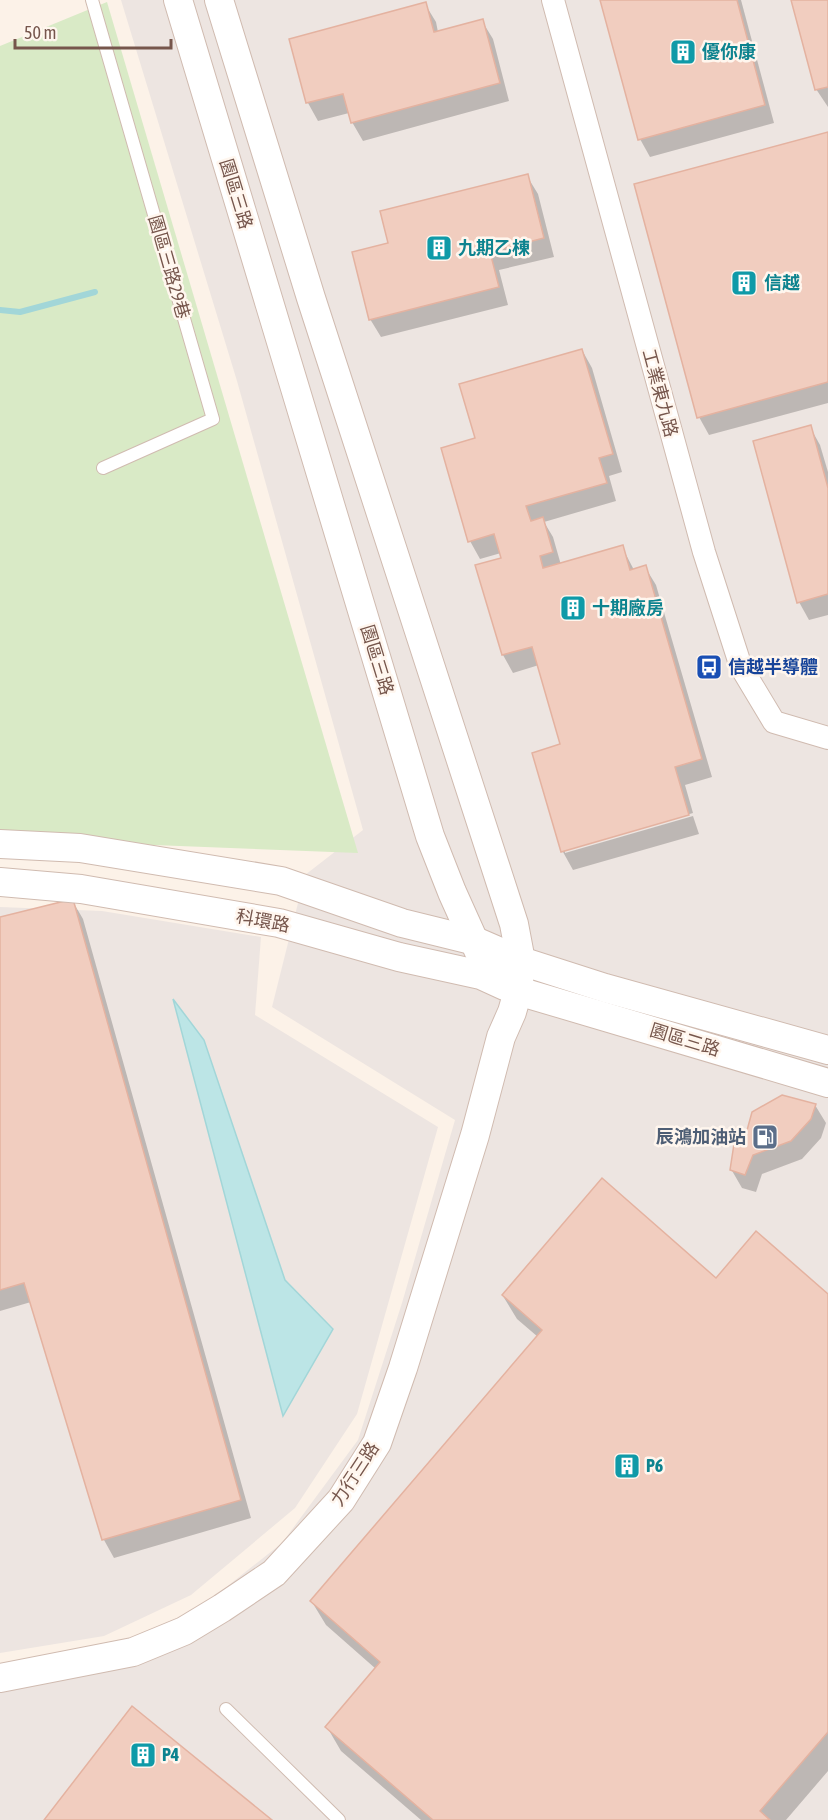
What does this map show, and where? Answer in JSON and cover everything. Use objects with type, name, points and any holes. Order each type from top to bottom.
[{"type":"street","name":"園區三路","points":[[178,0],[423,813],[478,956]]},
{"type":"street","points":[[219,0],[314,309],[514,924],[521,961]]},
{"type":"street","name":"工業東九路","points":[[553,0],[704,552],[741,667],[774,723],[828,738]]},
{"type":"street","name":"科環路","points":[[0,844],[80,848],[281,881],[412,926],[478,956],[518,991]]},
{"type":"street","name":"科環路","points":[[0,882],[81,889],[279,923],[399,957],[478,956],[521,961]]},
{"type":"street","points":[[412,926],[424,927],[447,916],[453,906],[452,892]]},
{"type":"street","points":[[478,956],[501,1037]]},
{"type":"street","name":"園區三路","points":[[521,961],[605,988],[828,1050]]},
{"type":"street","name":"力行三路","points":[[0,1678],[133,1652],[184,1631],[274,1573],[341,1500],[377,1443],[475,1136],[501,1037],[518,991],[521,961]]},
{"type":"street","name":"園區三路","points":[[518,991],[828,1083]]},
{"type":"lane","name":"園區三路29巷","points":[[92,0],[213,419],[103,468]]},
{"type":"lane","points":[[226,1709],[339,1820]]},
{"type":"shaded area","points":[[121,0],[828,0],[828,1820],[0,1820],[0,1664],[107,1648],[200,1608],[282,1543],[358,1440],[402,1303],[455,1120],[272,1007],[305,875],[363,830],[237,381]]},
{"type":"shaded area","points":[[0,907],[102,911],[261,937],[255,1015],[438,1127],[357,1414],[295,1508],[191,1595],[104,1636],[0,1653]]},
{"type":"green space","points":[[107,2],[358,853],[0,839],[0,46]]},
{"type":"water","points":[[173,999],[204,1040],[285,1280],[333,1329],[283,1416]]},
{"type":"building","name":"優你康","points":[[600,0],[737,0],[765,105],[638,140]]},
{"type":"building","points":[[791,0],[828,0],[828,87],[815,90]]},
{"type":"building","points":[[426,2],[434,32],[483,19],[500,83],[351,123],[343,94],[306,103],[289,39]]},
{"type":"building","name":"信越","points":[[828,132],[828,382],[697,418],[634,184]]},
{"type":"building","name":"九期乙棟","points":[[528,174],[544,238],[490,252],[499,287],[369,320],[352,252],[388,243],[380,211]]},
{"type":"building","name":"十期廠房","points":[[582,349],[613,454],[599,458],[607,483],[526,506],[531,521],[543,517],[553,552],[540,556],[543,568],[623,545],[630,570],[646,565],[702,759],[675,767],[689,815],[561,852],[532,753],[560,744],[532,647],[502,655],[475,565],[501,558],[494,534],[468,542],[441,448],[475,438],[459,384]]},
{"type":"building","points":[[811,425],[828,488],[828,594],[797,603],[753,441]]},
{"type":"building","points":[[73,899],[241,1500],[102,1540],[24,1283],[0,1290],[0,917]]},
{"type":"building","name":"辰鴻加油站","points":[[782,1095],[816,1104],[811,1119],[791,1141],[753,1155],[745,1175],[730,1170],[736,1131],[746,1134],[752,1112]]},
{"type":"building","name":"P6","points":[[602,1178],[716,1278],[756,1231],[828,1294],[828,1732],[760,1811],[770,1820],[433,1820],[325,1727],[380,1662],[310,1601],[542,1330],[502,1295]]},
{"type":"building","name":"P4","points":[[132,1706],[272,1820],[44,1820]]},
{"type":"waterway","points":[[0,310],[20,312],[95,292]]},
{"type":"place","name":"優你康","points":[[683,52]]},
{"type":"place","name":"九期乙棟","points":[[439,248]]},
{"type":"place","name":"信越","points":[[744,283]]},
{"type":"place","name":"十期廠房","points":[[573,608]]},
{"type":"place","name":"信越半導體","points":[[709,667]]},
{"type":"place","name":"辰鴻加油站","points":[[765,1137]]},
{"type":"place","name":"P6","points":[[627,1466]]},
{"type":"place","name":"P4","points":[[143,1755]]}]
